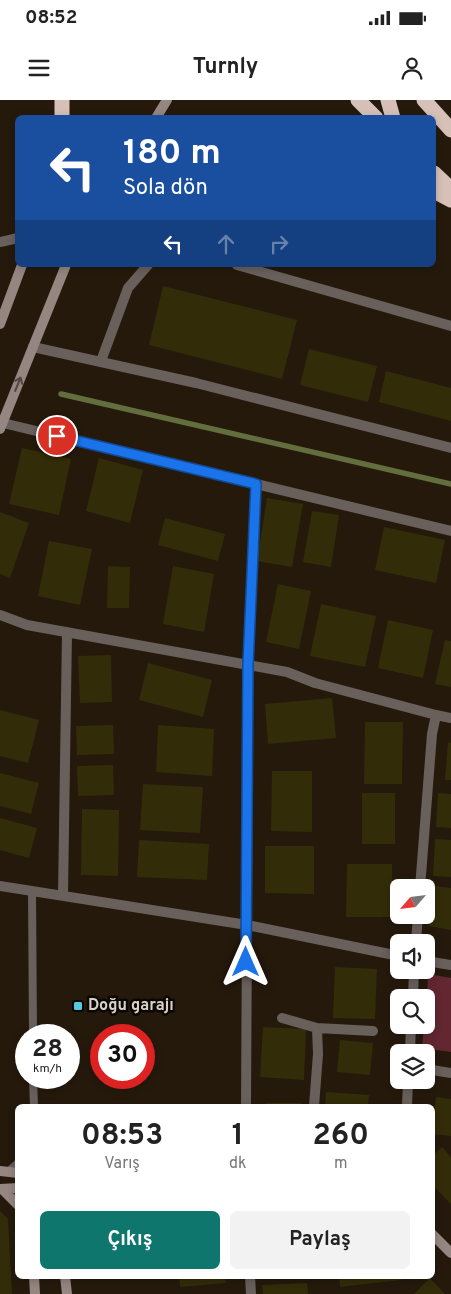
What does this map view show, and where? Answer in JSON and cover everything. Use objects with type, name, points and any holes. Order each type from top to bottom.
[{"type":"highway","points":[[62,100],[62,115]]},
{"type":"highway","points":[[358,100],[373,115]]},
{"type":"highway","points":[[388,100],[392,115]]},
{"type":"highway","points":[[424,100],[451,130]]},
{"type":"highway","points":[[436,175],[451,190]]},
{"type":"highway","points":[[436,192],[451,200]]},
{"type":"main road","points":[[62,115],[67,100]]},
{"type":"main road","points":[[158,115],[167,100]]},
{"type":"main road","points":[[0,324],[21,267]]},
{"type":"main road","points":[[1,426],[65,267]]},
{"type":"main road","points":[[1,1189],[15,1188]]},
{"type":"main road","points":[[1,1189],[15,1202]]},
{"type":"main road","points":[[435,1237],[451,1253]]},
{"type":"main road","points":[[34,1279],[35,1294]]},
{"type":"main road","points":[[65,1279],[67,1294]]},
{"type":"street","points":[[0,242],[15,239]]},
{"type":"street","points":[[100,361],[128,288],[146,267]]},
{"type":"street","points":[[244,267],[451,326]]},
{"type":"street","points":[[33,347],[196,383],[451,448]]},
{"type":"street","points":[[1,426],[451,531]]},
{"type":"street","points":[[246,1104],[248,665],[256,484]]},
{"type":"street","points":[[0,615],[27,625],[286,672],[315,683],[451,718]]},
{"type":"street","points":[[63,895],[67,632]]},
{"type":"street","points":[[421,879],[432,734],[436,715]]},
{"type":"street","points":[[0,886],[246,926],[390,954]]},
{"type":"street","points":[[435,962],[451,965]]},
{"type":"street","points":[[282,1018],[317,1028],[373,1031]]},
{"type":"street","points":[[314,1104],[318,1054],[317,1028]]},
{"type":"street","points":[[435,1070],[451,1073]]},
{"type":"street","points":[[407,1104],[408,1089]]},
{"type":"street","points":[[250,1279],[251,1294]]},
{"type":"lane","points":[[32,891],[33,1024]]},
{"type":"lane","points":[[33,1089],[34,1104]]},
{"type":"shaded area","points":[[435,975],[451,978],[451,1052],[435,1050],[435,1044],[422,1044],[423,1034],[435,1034],[435,989],[427,989],[428,979],[435,979]]},
{"type":"building","points":[[163,286],[297,320],[282,379],[149,345]]},
{"type":"building","points":[[309,349],[377,366],[368,402],[300,385]]},
{"type":"building","points":[[386,371],[451,388],[451,421],[379,402]]},
{"type":"building","points":[[22,448],[71,459],[59,515],[9,504]]},
{"type":"building","points":[[99,458],[143,470],[130,523],[86,511]]},
{"type":"building","points":[[267,498],[303,504],[292,567],[257,561]]},
{"type":"building","points":[[312,511],[339,515],[331,567],[303,562]]},
{"type":"building","points":[[0,512],[29,523],[10,578],[0,574]]},
{"type":"building","points":[[165,518],[225,534],[218,561],[158,545]]},
{"type":"building","points":[[384,527],[445,540],[436,583],[375,570]]},
{"type":"building","points":[[49,541],[92,549],[80,605],[38,596]]},
{"type":"building","points":[[108,566],[130,567],[129,608],[107,608]]},
{"type":"building","points":[[173,566],[214,574],[204,632],[163,624]]},
{"type":"building","points":[[278,584],[311,591],[299,649],[266,642]]},
{"type":"building","points":[[321,604],[376,616],[365,667],[310,656]]},
{"type":"building","points":[[388,620],[433,630],[423,678],[378,668]]},
{"type":"building","points":[[445,640],[451,641],[451,687],[435,684]]},
{"type":"building","points":[[111,655],[112,702],[80,703],[78,656]]},
{"type":"building","points":[[148,663],[212,680],[203,717],[139,700]]},
{"type":"building","points":[[332,698],[336,738],[268,744],[265,704]]},
{"type":"building","points":[[0,710],[39,720],[28,763],[0,756]]},
{"type":"building","points":[[365,722],[403,722],[402,784],[364,784]]},
{"type":"building","points":[[113,725],[114,754],[77,755],[76,726]]},
{"type":"building","points":[[158,725],[214,729],[212,776],[156,772]]},
{"type":"building","points":[[448,742],[451,743],[451,780],[445,780]]},
{"type":"building","points":[[113,765],[114,795],[78,796],[77,766]]},
{"type":"building","points":[[272,771],[312,771],[312,832],[271,831]]},
{"type":"building","points":[[0,773],[39,783],[31,814],[0,806]]},
{"type":"building","points":[[143,784],[203,787],[200,833],[140,830]]},
{"type":"building","points":[[362,793],[395,793],[395,844],[362,844]]},
{"type":"building","points":[[438,793],[451,794],[451,828],[436,827]]},
{"type":"building","points":[[82,809],[119,810],[118,876],[81,875]]},
{"type":"building","points":[[0,818],[37,828],[29,858],[0,850]]},
{"type":"building","points":[[435,839],[451,840],[451,877],[433,876]]},
{"type":"building","points":[[139,840],[209,844],[207,880],[137,877]]},
{"type":"building","points":[[265,846],[314,846],[314,894],[265,893]]},
{"type":"building","points":[[347,864],[392,864],[390,917],[346,917]]},
{"type":"building","points":[[435,886],[451,888],[451,930],[429,926],[429,924],[435,924]]},
{"type":"building","points":[[335,967],[377,969],[375,1019],[333,1018]]},
{"type":"building","points":[[263,1027],[306,1029],[304,1080],[260,1077]]},
{"type":"building","points":[[340,1040],[373,1043],[370,1075],[337,1072]]},
{"type":"building","points":[[326,1092],[369,1095],[368,1104],[325,1104]]},
{"type":"building","points":[[436,1097],[451,1099],[451,1136],[435,1134]]},
{"type":"building","points":[[265,1103],[301,1103],[301,1104]]},
{"type":"building","points":[[442,1147],[451,1157],[451,1204],[435,1188],[435,1153]]},
{"type":"building","points":[[0,1211],[8,1219],[12,1294],[0,1294]]},
{"type":"building","points":[[179,1279],[225,1279],[226,1283],[180,1287]]},
{"type":"building","points":[[339,1279],[401,1279],[401,1280],[340,1287]]},
{"type":"building","points":[[431,1279],[445,1294],[414,1294]]},
{"type":"building","points":[[307,1283],[308,1294],[263,1294],[262,1285]]},
{"type":"waterway","points":[[61,394],[451,484]]},
{"type":"place","name":"Doğu garajı","points":[[78,1006]]},
{"type":"route","points":[[57,436],[256,484],[248,665],[246,962]]}]
